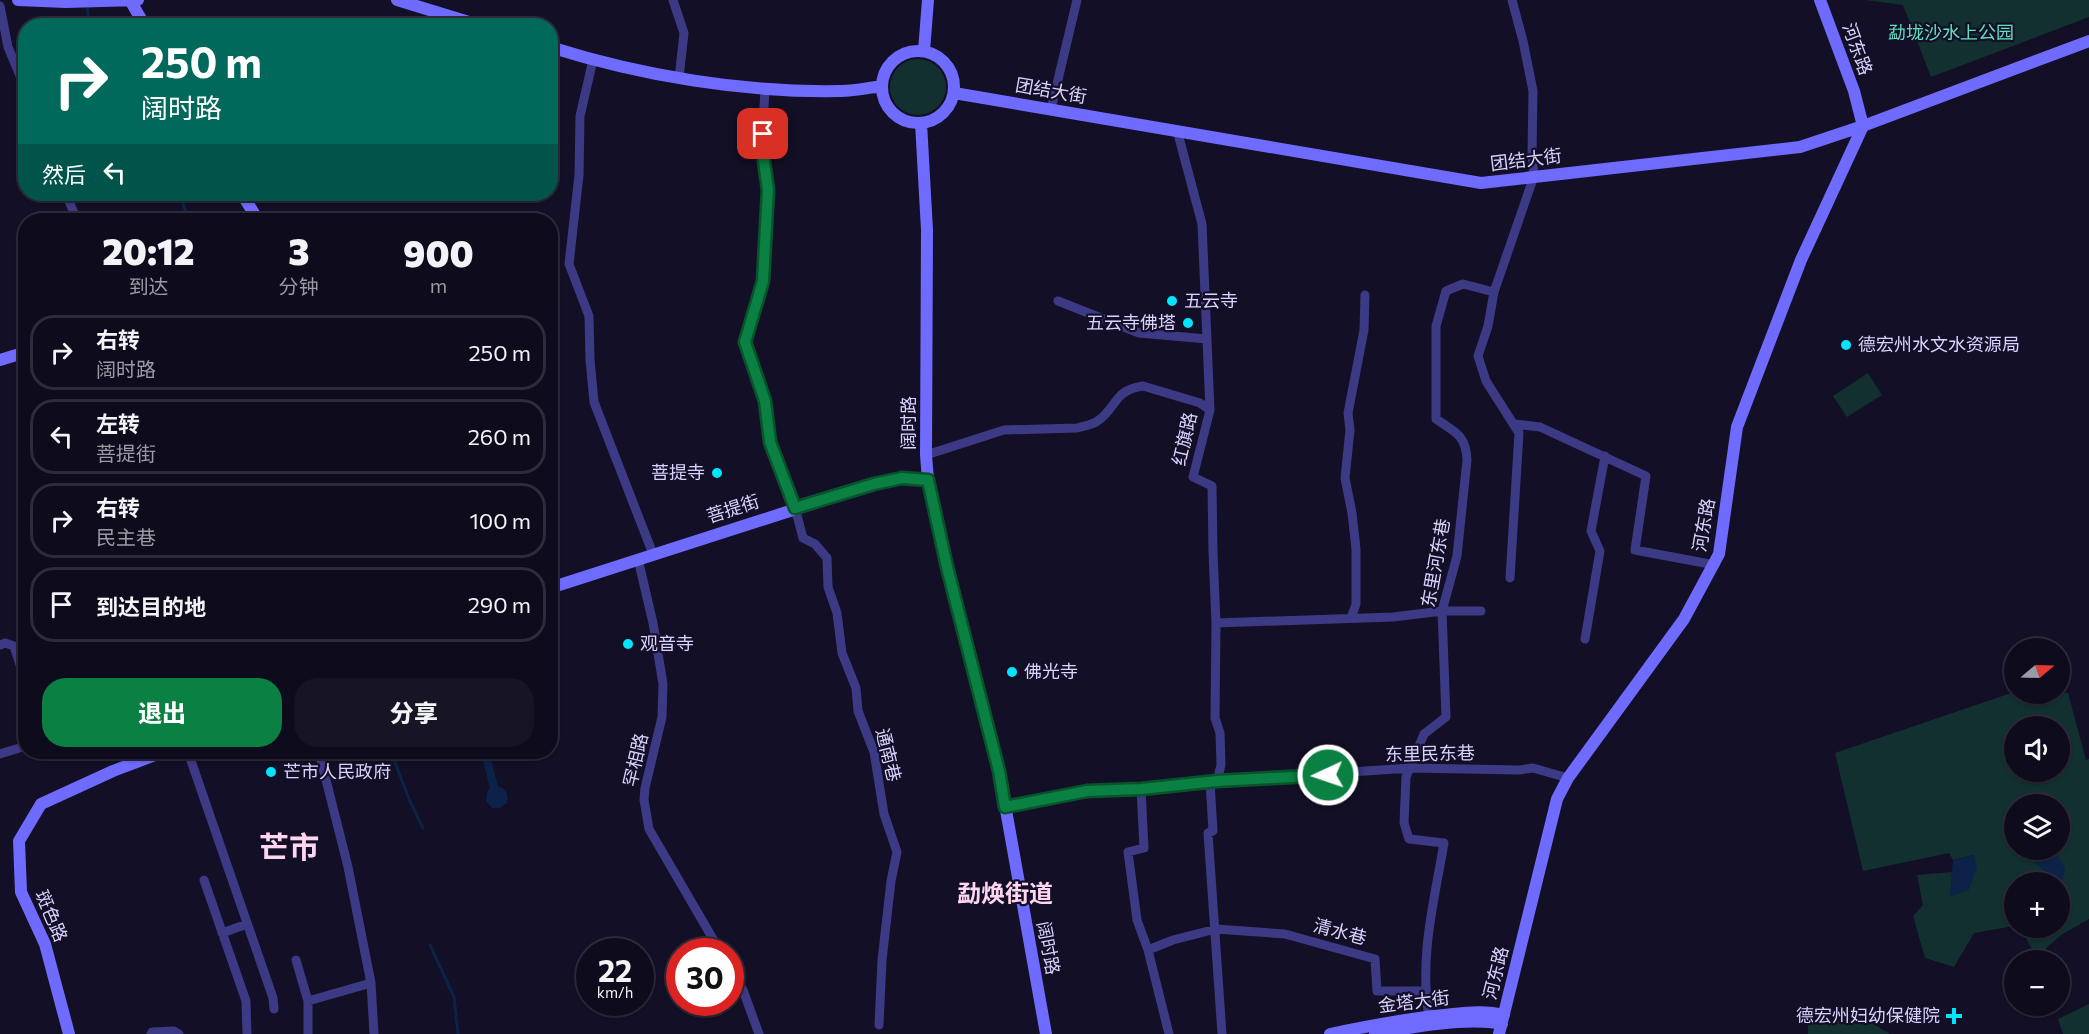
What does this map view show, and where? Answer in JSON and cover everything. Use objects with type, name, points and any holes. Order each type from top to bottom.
[{"type":"main road","points":[[18,0],[66,2],[138,0]]},
{"type":"main road","points":[[130,0],[140,18]]},
{"type":"main road","points":[[397,0],[456,18]]},
{"type":"main road","points":[[924,51],[928,0]]},
{"type":"main road","name":"河东路","points":[[1502,1025],[1557,799],[1568,778],[1684,619],[1715,565],[1719,554],[1737,427],[1801,260],[1863,126],[1854,91],[1820,0]]},
{"type":"main road","name":"团结大街","points":[[954,93],[1481,183],[1800,147],[1863,126],[2089,41]]},
{"type":"main road","points":[[558,49],[593,60],[678,78],[765,88],[843,91],[882,86]]},
{"type":"main road","points":[[912,51],[924,51],[935,54],[951,70],[954,93],[943,114],[921,123],[909,122],[898,117],[889,109],[882,86],[884,74],[895,59],[912,51]]},
{"type":"main road","name":"阔时路","points":[[921,123],[927,230],[926,455],[928,480],[947,567],[999,771],[1046,1034]]},
{"type":"main road","points":[[0,360],[18,354]]},
{"type":"main road","name":"菩提街","points":[[558,585],[874,484],[902,478],[928,480]]},
{"type":"main road","name":"斑色路","points":[[69,1034],[45,944],[21,892],[19,841],[41,804],[145,759]]},
{"type":"main road","name":"金塔大街","points":[[1330,1034],[1393,1021],[1480,1012],[1502,1025]]},
{"type":"main road","name":"金塔大街","points":[[1376,1034],[1412,1028],[1480,1022],[1502,1025]]},
{"type":"street","points":[[673,0],[684,33],[678,78]]},
{"type":"street","points":[[1051,109],[1077,0]]},
{"type":"street","points":[[1510,578],[1519,433],[1486,381],[1478,356],[1488,326],[1494,292],[1534,176],[1533,92],[1524,41],[1512,0]]},
{"type":"street","points":[[0,6],[8,47],[18,71]]},
{"type":"street","points":[[593,60],[580,116],[579,175],[569,264],[589,316],[594,402],[653,554]]},
{"type":"street","name":"通南巷","points":[[765,88],[762,147],[768,190],[763,281],[745,342],[765,401],[770,442],[795,508],[803,538],[815,544],[827,558],[828,587],[837,613],[842,653],[856,688],[858,711],[874,752],[884,814],[897,852],[891,881],[882,960],[879,1025]]},
{"type":"street","name":"红旗路","points":[[1178,130],[1202,224],[1210,410],[1192,477],[1212,486],[1216,623],[1215,718],[1220,733],[1221,765],[1214,781]]},
{"type":"street","name":"东里河东巷","points":[[1429,1017],[1424,969],[1444,843],[1410,839],[1404,823],[1406,777],[1424,734],[1446,717],[1442,611],[1456,556],[1467,460],[1466,449],[1461,437],[1436,419],[1436,326],[1446,291],[1463,284],[1494,292]]},
{"type":"street","points":[[1351,618],[1356,604],[1356,549],[1345,478],[1350,430],[1348,413],[1364,330],[1365,295]]},
{"type":"street","points":[[1058,301],[1139,333],[1207,339]]},
{"type":"street","points":[[926,455],[1004,429],[1077,428],[1088,425],[1100,420],[1114,402],[1128,390],[1143,386],[1200,403],[1210,410]]},
{"type":"street","points":[[1514,424],[1540,427],[1646,476],[1635,550],[1715,565]]},
{"type":"street","points":[[1585,639],[1600,551],[1591,531],[1605,456]]},
{"type":"street","name":"罕相路","points":[[638,559],[653,623],[663,684],[662,717],[645,788],[644,801],[649,829],[712,938]]},
{"type":"street","points":[[1216,623],[1392,617],[1442,611],[1481,611]]},
{"type":"street","points":[[0,645],[5,643],[14,646],[18,658]]},
{"type":"street","points":[[0,754],[18,748]]},
{"type":"street","points":[[190,759],[273,998],[274,1009]]},
{"type":"street","points":[[321,759],[348,867],[371,983],[374,1034]]},
{"type":"street","name":"东里民东巷","points":[[1005,807],[1087,791],[1141,789],[1214,781],[1410,768],[1519,770],[1533,768],[1568,778]]},
{"type":"street","points":[[1214,781],[1213,831],[1208,833],[1222,1034]]},
{"type":"street","points":[[1141,789],[1144,848],[1128,852],[1137,920],[1148,950],[1169,1034]]},
{"type":"street","points":[[204,880],[246,1001],[247,1034]]},
{"type":"street","points":[[222,933],[247,924]]},
{"type":"street","name":"清水巷","points":[[1148,950],[1173,940],[1216,929],[1285,934],[1375,959],[1377,991],[1426,991]]},
{"type":"street","points":[[296,960],[308,1001],[308,1034]]},
{"type":"street","points":[[308,1001],[371,983]]},
{"type":"street","points":[[744,993],[759,1034]]},
{"type":"street","points":[[151,1034],[152,1032],[174,1031],[179,1034]]},
{"type":"green space","name":"勐垅沙水上公园","points":[[1865,0],[2089,0],[2089,17],[1931,77],[1903,5]]},
{"type":"green space","points":[[918,59],[929,61],[938,67],[944,76],[946,87],[944,98],[938,107],[929,113],[918,115],[907,113],[898,107],[892,98],[890,87],[892,76],[898,67],[907,61]]},
{"type":"green space","points":[[1868,373],[1882,395],[1847,417],[1833,396]]},
{"type":"green space","points":[[2004,695],[2004,704],[2070,704],[2070,700],[2086,760],[2089,759],[2089,919],[2070,930],[2070,872],[2004,872],[2004,928],[1974,933],[1954,967],[1925,958],[1913,916],[1923,905],[1917,875],[1952,872],[1951,896],[1969,889],[1973,855],[1953,860],[1949,853],[1863,871],[1835,753]]},
{"type":"green space","points":[[2026,938],[2058,938],[2044,950],[2032,950]]},
{"type":"green space","points":[[2089,1004],[2089,1034],[2063,1034],[2058,1019],[2070,1016],[2070,1013]]},
{"type":"green space","points":[[1845,1007],[1890,1034],[1808,1034],[1808,1022],[1836,1024]]},
{"type":"water","points":[[483,759],[491,759],[498,786],[507,794],[507,803],[500,808],[492,808],[486,801],[487,792],[490,789]]},
{"type":"water","points":[[1974,855],[1977,868],[1969,889],[1950,897],[1953,860]]},
{"type":"water","points":[[2032,860],[2060,860],[2065,869],[2064,872],[2046,872]]},
{"type":"waterway","points":[[87,3],[88,18]]},
{"type":"waterway","points":[[182,201],[186,213]]},
{"type":"waterway","points":[[394,759],[423,828]]},
{"type":"waterway","points":[[430,945],[454,997],[458,1034]]},
{"type":"place","name":"五云寺","points":[[1172,301]]},
{"type":"place","name":"五云寺佛塔","points":[[1188,323]]},
{"type":"place","name":"德宏州水文水资源局","points":[[1846,345]]},
{"type":"place","name":"菩提寺","points":[[717,473]]},
{"type":"place","name":"观音寺","points":[[628,644]]},
{"type":"place","name":"佛光寺","points":[[1012,672]]},
{"type":"place","name":"芒市人民政府","points":[[271,772]]},
{"type":"place","name":"德宏州妇幼保健院","points":[[1954,1016]]},
{"type":"district","name":"芒市","points":[[289,848]]},
{"type":"district","name":"勐焕街道","points":[[1005,894]]},
{"type":"route","points":[[763,134],[762,147],[768,190],[763,281],[745,342],[765,401],[770,442],[795,508],[902,478],[928,480],[947,567],[999,771],[1005,807],[1087,791],[1328,775]]}]
